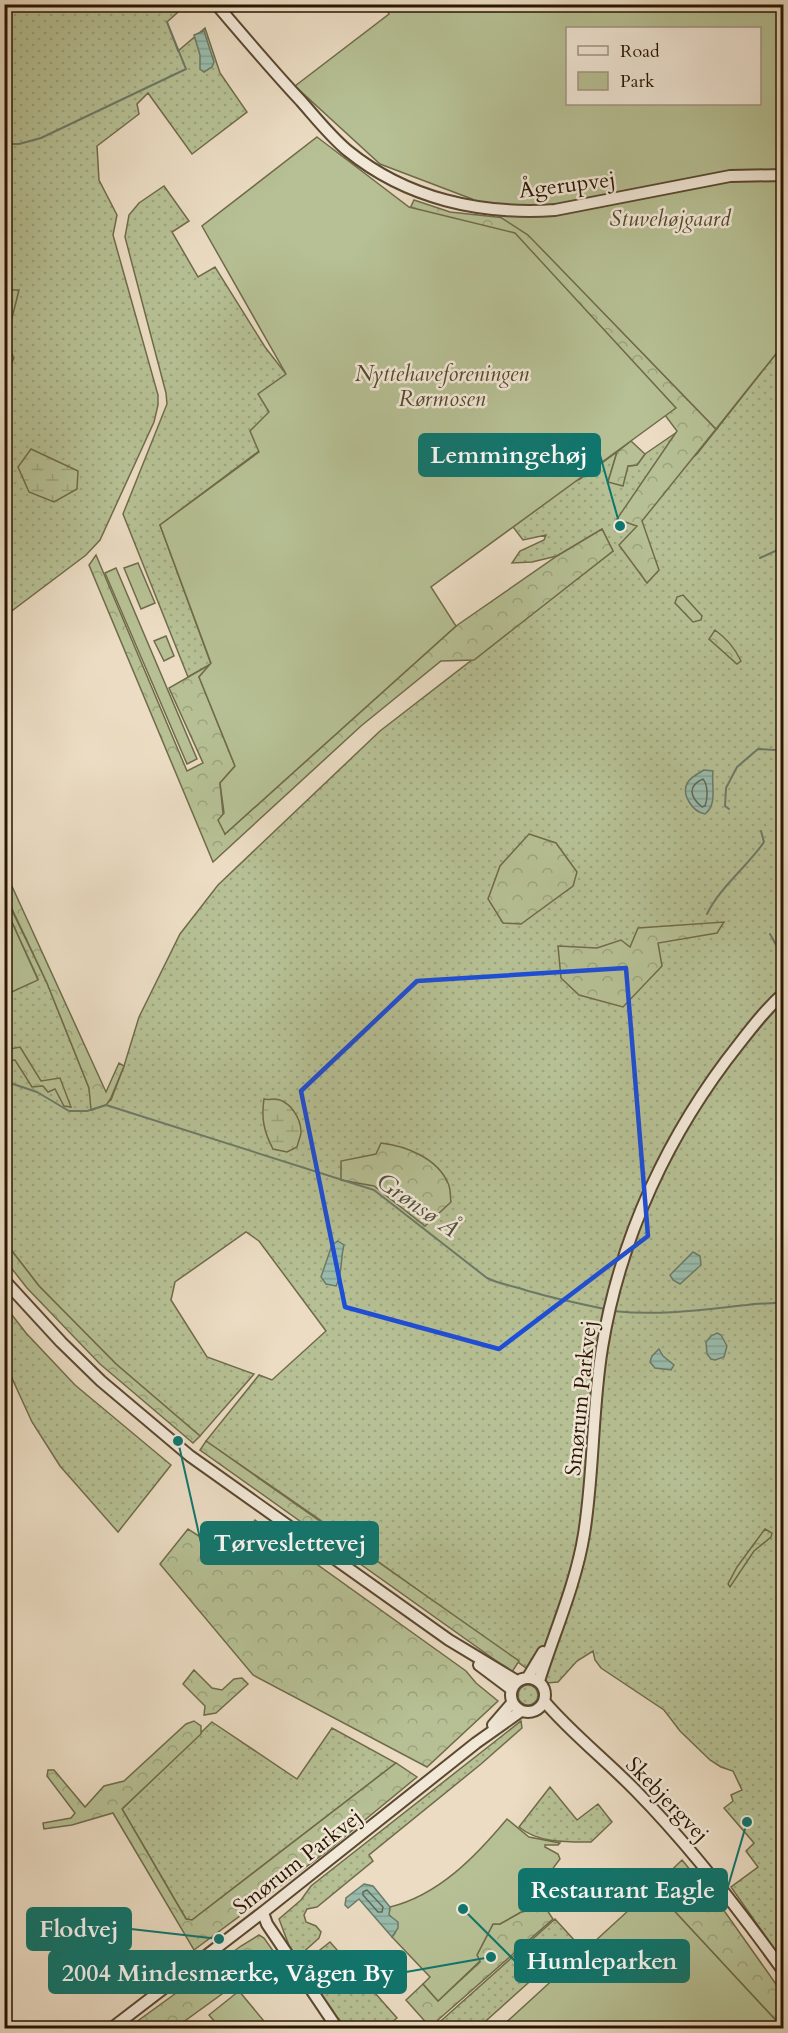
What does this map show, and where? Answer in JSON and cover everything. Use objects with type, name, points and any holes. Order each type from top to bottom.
[{"type":"street","name":"Ågerupvej","points":[[216,4],[292,93],[348,151],[413,190],[444,201],[498,211],[555,210],[730,176],[783,176]]},
{"type":"street","name":"Smørum Parkvej","points":[[533,1679],[553,1636],[574,1577],[584,1535],[590,1488],[595,1395],[611,1302],[630,1238],[652,1182],[687,1118],[718,1070],[768,1007],[783,993]]},
{"type":"street","points":[[4,1280],[61,1342],[101,1381],[190,1456],[514,1685]]},
{"type":"street","points":[[533,1679],[544,1690],[540,1705],[532,1712],[517,1707],[510,1696],[514,1685],[533,1679]]},
{"type":"street","name":"Skebjergvej","points":[[540,1705],[634,1789],[683,1841],[719,1884],[783,1972]]},
{"type":"street","name":"Smørum Parkvej","points":[[112,2028],[262,1913],[476,1743],[517,1707]]},
{"type":"street","points":[[262,1913],[267,1924],[337,2028]]},
{"type":"highlighted area","points":[[626,968],[648,1236],[499,1349],[345,1307],[301,1091],[417,981]]},
{"type":"green space","points":[[4,5],[186,5],[167,22],[178,51],[205,28],[220,73],[247,112],[192,154],[148,93],[137,104],[139,114],[97,146],[99,180],[117,215],[113,235],[158,395],[158,405],[154,422],[100,540],[86,555],[5,616]]},
{"type":"green space","name":"Stuvehøjgaard","points":[[384,5],[783,5],[783,345],[716,429],[528,235],[472,199],[380,164],[295,86],[389,14]]},
{"type":"green space","name":"Nyttehaveforeningen Rørmosen","points":[[317,137],[409,207],[515,233],[676,408],[431,587],[456,626],[225,834],[218,820],[224,813],[220,783],[235,766],[199,677],[211,663],[160,525],[259,452],[250,431],[269,412],[258,394],[286,374],[202,226]]},
{"type":"green space","points":[[164,186],[189,221],[172,232],[198,277],[215,267],[265,347],[286,374],[269,412],[259,451],[160,525],[211,664],[188,677],[123,514],[167,404],[125,237],[129,215],[139,203]]},
{"type":"green space","points":[[414,200],[450,212],[523,220],[529,235],[716,429],[642,521],[659,570],[647,583],[619,545],[637,526],[617,519],[677,431],[589,314],[407,215]]},
{"type":"green space","points":[[5,290],[19,290],[6,342],[14,358],[5,377]]},
{"type":"green space","points":[[783,345],[783,1961],[731,1887],[758,1867],[746,1851],[754,1843],[724,1808],[733,1801],[731,1795],[742,1790],[733,1771],[710,1760],[680,1731],[664,1710],[601,1668],[595,1660],[593,1651],[577,1661],[558,1682],[547,1683],[206,1441],[259,1375],[272,1380],[326,1331],[259,1241],[246,1232],[175,1282],[171,1300],[207,1357],[254,1374],[200,1436],[116,1364],[39,1286],[5,1242],[5,995],[38,979],[10,918],[5,921],[4,894],[47,983],[89,1088],[92,1110],[111,1100],[139,1017],[180,934],[218,885],[380,731],[613,551],[602,529],[557,556],[532,562],[512,563],[520,551],[544,540],[546,535],[523,540],[513,527],[507,512],[580,479],[617,452],[608,482],[628,466],[637,465],[645,454],[677,432],[618,519],[697,454]]},
{"type":"green space","points":[[631,441],[645,454],[637,465],[628,466],[623,486],[608,482],[617,452]]},
{"type":"green space","points":[[31,449],[78,471],[77,489],[54,502],[29,492],[18,467]]},
{"type":"green space","points":[[602,529],[613,551],[474,660],[441,661],[361,726],[213,862],[89,565],[96,555],[187,771],[203,763],[169,688],[211,664],[199,677],[235,766],[220,783],[225,834],[456,626],[557,556]]},
{"type":"green space","points":[[138,563],[155,603],[141,609],[124,568]]},
{"type":"green space","points":[[116,568],[197,759],[187,764],[105,573]]},
{"type":"green space","points":[[683,595],[702,616],[701,620],[693,622],[675,603],[677,597]]},
{"type":"green space","points":[[715,630],[736,652],[741,661],[737,664],[709,639]]},
{"type":"green space","points":[[166,636],[174,656],[164,661],[154,641]]},
{"type":"green space","points":[[529,834],[556,843],[577,872],[573,886],[521,924],[503,923],[488,899],[500,866]]},
{"type":"green space","points":[[5,871],[106,1092],[119,1063],[124,1066],[106,1105],[91,1110],[89,1088],[47,983],[5,894]]},
{"type":"green space","points":[[10,918],[38,980],[5,995],[5,921]]},
{"type":"green space","points":[[724,922],[717,933],[658,943],[662,966],[623,1007],[579,995],[561,978],[558,946],[597,948],[621,940],[630,947],[638,928]]},
{"type":"green space","points":[[20,1047],[41,1081],[60,1078],[71,1107],[64,1106],[55,1089],[48,1092],[43,1086],[32,1087],[15,1060],[5,1061],[5,1050]]},
{"type":"green space","points":[[264,1099],[285,1102],[293,1110],[301,1134],[297,1147],[287,1152],[273,1149],[264,1125]]},
{"type":"green space","points":[[381,1143],[410,1150],[429,1160],[443,1174],[448,1183],[451,1202],[425,1226],[374,1186],[341,1180],[341,1161],[376,1154]]},
{"type":"green space","points":[[5,1242],[39,1286],[116,1364],[200,1436],[193,1443],[100,1364],[27,1288],[5,1260]]},
{"type":"green space","points":[[5,1306],[26,1333],[75,1385],[171,1465],[118,1532],[60,1466],[32,1422],[5,1363]]},
{"type":"green space","points":[[206,1441],[519,1661],[512,1672],[200,1450]]},
{"type":"green space","points":[[255,1520],[466,1671],[476,1683],[498,1701],[427,1767],[253,1675],[160,1564],[188,1529],[230,1556]]},
{"type":"green space","points":[[765,1529],[772,1533],[771,1537],[754,1551],[730,1587],[728,1584],[737,1567]]},
{"type":"green space","points":[[194,1670],[212,1688],[222,1690],[234,1679],[242,1678],[248,1684],[216,1713],[204,1715],[205,1706],[183,1684]]},
{"type":"green space","points":[[528,1685],[535,1688],[538,1695],[535,1702],[528,1705],[521,1702],[518,1695],[521,1688]]},
{"type":"green space","points":[[194,1721],[201,1726],[201,1734],[122,1809],[186,1919],[192,1920],[396,1763],[417,1777],[326,1852],[194,1950],[113,1813],[72,1825],[44,1829],[43,1823],[71,1818],[75,1813],[47,1776],[48,1770],[54,1770],[85,1807],[104,1786],[124,1781],[186,1724]]},
{"type":"green space","points":[[521,1721],[522,1728],[369,1855],[373,1861],[317,1907],[307,1909],[304,1915],[306,1922],[316,1926],[321,1932],[319,1938],[298,1957],[290,1948],[279,1919],[301,1900],[311,1886]]},
{"type":"green space","points":[[212,1722],[297,1779],[332,1728],[396,1763],[192,1920],[186,1919],[122,1809]]},
{"type":"green space","points":[[550,1787],[577,1820],[598,1804],[612,1822],[591,1842],[544,1839],[519,1827]]},
{"type":"green space","points":[[507,1819],[529,1837],[560,1843],[545,1845],[558,1854],[560,1859],[551,1871],[547,1869],[538,1880],[534,1893],[539,1895],[545,1887],[554,1882],[559,1887],[553,1900],[545,1907],[521,1912],[500,1924],[493,1924],[477,1955],[480,1961],[438,2001],[423,1984],[430,1977],[392,1937],[395,1933],[394,1921],[389,1915],[390,1907],[408,1901],[440,1884],[483,1847]]},
{"type":"green space","points":[[682,1860],[725,1912],[783,1994],[783,2028],[653,1888]]},
{"type":"green space","points":[[653,1888],[783,2028],[500,2028]]},
{"type":"green space","points":[[545,1907],[553,1919],[430,2027],[406,2000],[423,1984],[438,2001],[480,1962],[477,1955],[493,1924],[500,1924],[521,1912]]},
{"type":"green space","points":[[555,1919],[575,1941],[478,2028],[433,2028]]},
{"type":"green space","points":[[259,1935],[264,1938],[283,1965],[282,1969],[263,1983],[229,1989],[175,2028],[128,2028],[241,1946]]},
{"type":"green space","points":[[539,1940],[546,1949],[556,1941],[560,1946],[564,1942],[568,1947],[542,1970],[526,1951]]},
{"type":"green space","points":[[330,1942],[397,2018],[385,2028],[343,2028],[301,1965]]},
{"type":"green space","points":[[239,1991],[268,2026],[245,2028],[242,2025],[238,2028],[220,2028],[209,2015]]},
{"type":"water","points":[[204,31],[214,62],[212,67],[204,72],[200,69],[200,55],[194,35]]},
{"type":"water","points":[[704,770],[713,771],[713,800],[705,814],[692,806],[686,792],[689,780]]},
{"type":"water","points":[[338,1241],[344,1245],[340,1276],[336,1286],[326,1284],[321,1277],[332,1245]]},
{"type":"water","points":[[693,1252],[700,1256],[701,1265],[680,1284],[670,1275]]},
{"type":"water","points":[[717,1333],[721,1335],[727,1346],[724,1357],[715,1360],[707,1354],[706,1342]]},
{"type":"water","points":[[659,1349],[663,1356],[674,1365],[671,1370],[655,1368],[650,1362]]},
{"type":"water","points":[[364,1884],[373,1886],[390,1907],[389,1915],[398,1922],[398,1928],[392,1937],[359,1899],[348,1908],[345,1905],[346,1898]]},
{"type":"waterway","points":[[4,144],[19,144],[41,138],[186,69],[167,22]]},
{"type":"waterway","points":[[760,558],[784,547]]},
{"type":"waterway","points":[[729,809],[725,806],[726,788],[737,767],[758,749],[776,750],[784,745]]},
{"type":"waterway","points":[[707,914],[726,886],[764,842],[761,831]]},
{"type":"waterway","points":[[770,934],[784,959]]},
{"type":"waterway","name":"Grønsø Å","points":[[4,1081],[37,1092],[69,1111],[87,1111],[106,1105],[374,1190],[487,1278],[543,1295],[605,1309]]},
{"type":"waterway","name":"Grønsø Å","points":[[613,1311],[664,1313],[784,1302]]},
{"type":"place","name":"Lemmingehøj","points":[[620,526]]},
{"type":"place","name":"Tørveslettevej","points":[[178,1441]]},
{"type":"place","name":"Restaurant Eagle","points":[[747,1822]]},
{"type":"place","name":"Humleparken","points":[[463,1909]]},
{"type":"place","name":"Flodvej","points":[[219,1939]]},
{"type":"place","name":"2004 Mindesmærke, Vågen By","points":[[491,1957]]}]
